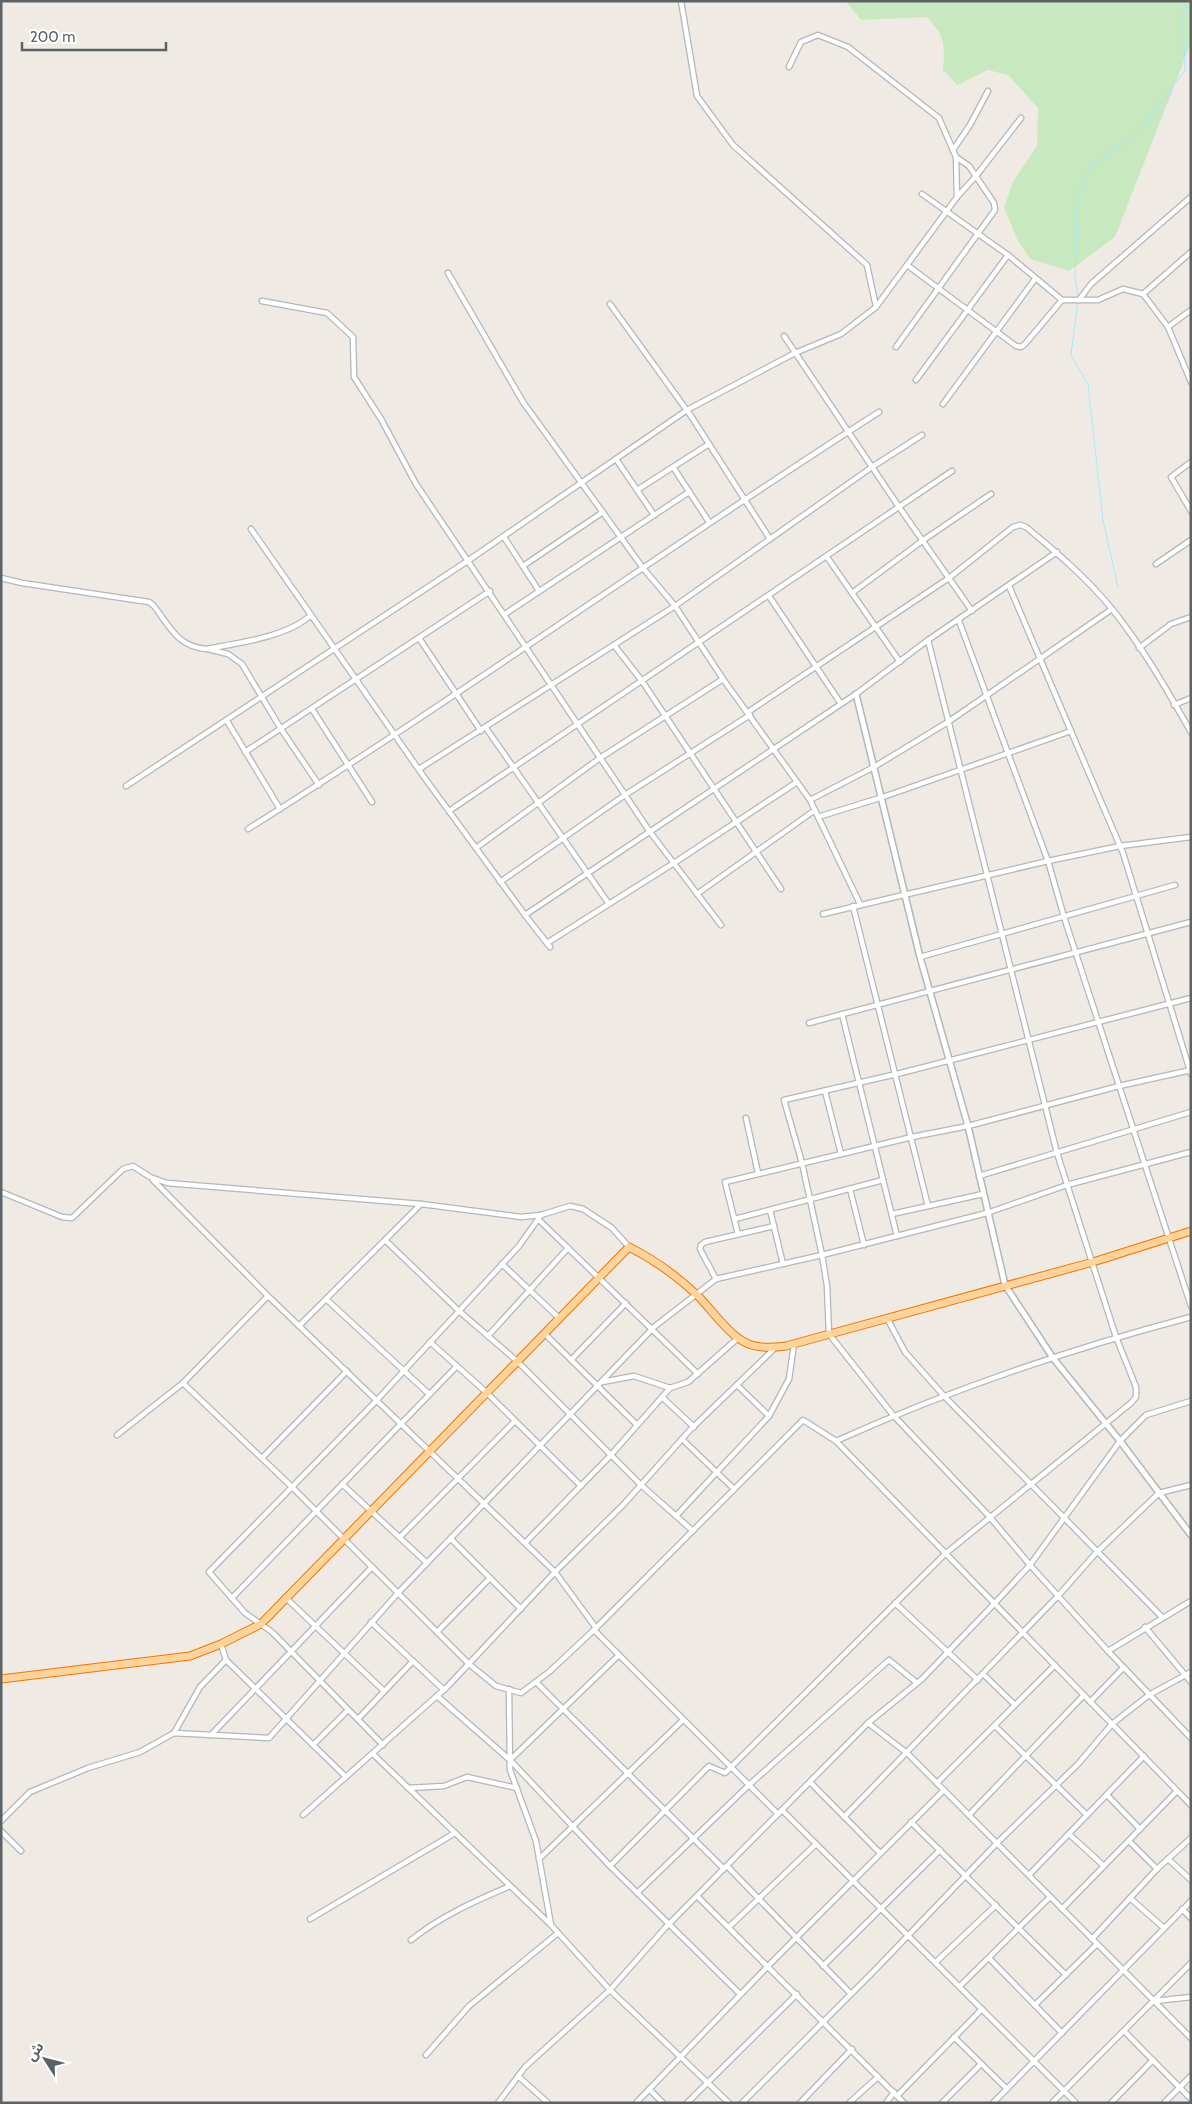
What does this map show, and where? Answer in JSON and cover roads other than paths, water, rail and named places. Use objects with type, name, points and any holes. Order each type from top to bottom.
[{"type":"highway","points":[[1,1679],[190,1656],[222,1644],[260,1624],[287,1599],[486,1392],[629,1247],[663,1266],[696,1294],[738,1338],[754,1346],[776,1347],[794,1344],[1093,1262],[1191,1231]]},
{"type":"street","points":[[681,1],[697,96],[733,145],[868,265],[876,307]]},
{"type":"street","points":[[789,67],[801,42],[818,35],[848,47],[939,118],[956,157],[957,197]]},
{"type":"street","points":[[953,150],[970,125],[988,91]]},
{"type":"street","points":[[126,786],[336,650],[687,410],[795,352],[841,334],[876,307],[946,211],[1021,118]]},
{"type":"street","points":[[896,347],[995,210],[994,203],[969,166],[956,157]]},
{"type":"street","points":[[922,194],[1008,255],[1062,300],[1098,300],[1123,289],[1143,294],[1168,327],[1190,377]]},
{"type":"street","points":[[1078,300],[1091,284],[1191,197]]},
{"type":"street","points":[[1143,294],[1191,252]]},
{"type":"street","points":[[916,380],[1008,255]]},
{"type":"street","points":[[907,265],[1016,346],[1021,347],[1062,300]]},
{"type":"street","points":[[448,272],[523,402],[643,568],[675,606],[723,679],[810,800],[860,904]]},
{"type":"street","points":[[943,404],[1035,278]]},
{"type":"street","points":[[262,301],[327,313],[353,337],[354,377],[381,419],[416,484],[490,591],[650,832],[721,925]]},
{"type":"street","points":[[610,304],[687,410],[770,539]]},
{"type":"street","points":[[1168,327],[1191,310]]},
{"type":"street","points":[[784,336],[922,541],[972,611]]},
{"type":"street","points":[[248,829],[319,785],[744,498],[878,412]]},
{"type":"street","points":[[419,769],[675,606],[872,467],[922,435]]},
{"type":"street","points":[[637,490],[709,444]]},
{"type":"street","points":[[616,459],[654,515]]},
{"type":"street","points":[[1191,462],[1171,477],[1191,512]]},
{"type":"street","points":[[673,467],[709,522]]},
{"type":"street","points":[[449,811],[578,726],[952,471]]},
{"type":"street","points":[[505,614],[689,492]]},
{"type":"street","points":[[852,593],[922,541],[991,494]]},
{"type":"street","points":[[523,566],[602,512]]},
{"type":"street","points":[[500,882],[625,795],[690,754],[816,666],[949,578],[1013,527],[1020,525],[1057,552],[1112,609],[1139,648],[1191,732]]},
{"type":"street","points":[[251,529],[449,811],[525,916],[549,945],[798,782]]},
{"type":"street","points":[[504,536],[540,591]]},
{"type":"street","points":[[1156,564],[1191,540]]},
{"type":"street","points":[[525,916],[856,694],[928,640],[959,621],[1057,552]]},
{"type":"street","points":[[827,557],[900,662]]},
{"type":"street","points":[[1,578],[22,583],[149,602],[154,606],[176,637],[190,646],[228,654],[238,660],[319,785]]},
{"type":"street","points":[[738,1234],[725,1182],[910,1137],[968,1126],[1119,1086],[1190,1071],[1120,846],[1009,586]]},
{"type":"street","points":[[245,752],[490,591]]},
{"type":"street","points":[[769,596],[841,704]]},
{"type":"street","points":[[810,800],[874,767],[948,722],[1112,609]]},
{"type":"street","points":[[206,649],[284,632],[298,625],[311,615]]},
{"type":"street","points":[[1139,648],[1171,624],[1191,616]]},
{"type":"street","points":[[959,621],[1048,861],[1064,917],[1191,1306]]},
{"type":"street","points":[[419,638],[456,693],[539,802],[609,904]]},
{"type":"street","points":[[610,1866],[709,1766],[725,1774],[945,1554],[1136,1397],[1136,1387],[1116,1337],[1057,1153],[928,640]]},
{"type":"street","points":[[614,645],[642,681],[713,790],[781,889]]},
{"type":"street","points":[[476,848],[600,758],[666,718],[723,679]]},
{"type":"street","points":[[856,694],[883,797],[920,958],[968,1126],[1005,1285],[1053,1358],[1120,1441],[1191,1535]]},
{"type":"street","points":[[1174,705],[1191,698]]},
{"type":"street","points":[[312,709],[372,802]]},
{"type":"street","points":[[227,721],[280,809]]},
{"type":"street","points":[[818,817],[883,797],[1071,731]]},
{"type":"street","points":[[697,894],[815,810]]},
{"type":"street","points":[[823,914],[1048,861],[1120,846],[1191,837]]},
{"type":"street","points":[[920,958],[1175,885]]},
{"type":"street","points":[[853,906],[928,1206]]},
{"type":"street","points":[[809,1023],[1191,922]]},
{"type":"street","points":[[1191,998],[949,1061],[784,1100],[802,1163],[822,1255],[827,1286],[829,1334],[893,1415],[989,1516],[1030,1565],[1123,1668],[1191,1738]]},
{"type":"street","points":[[842,1014],[897,1236]]},
{"type":"street","points":[[825,1091],[840,1154]]},
{"type":"street","points":[[979,1176],[1191,1112]]},
{"type":"street","points":[[746,1118],[758,1174]]},
{"type":"street","points":[[1,1821],[30,1792],[88,1768],[140,1752],[174,1734],[269,1738],[398,1593],[486,1504],[599,1384],[653,1329],[716,1279],[864,1245],[987,1213],[1067,1185],[1191,1152]]},
{"type":"street","points":[[1,1192],[69,1218],[75,1217],[128,1166],[135,1166],[150,1177],[268,1296],[555,1572],[595,1629],[778,1814]]},
{"type":"street","points":[[150,1177],[166,1182],[420,1204],[520,1217],[540,1217],[570,1206],[583,1209],[612,1228],[629,1247]]},
{"type":"street","points":[[735,1219],[883,1180]]},
{"type":"street","points":[[850,1189],[864,1245]]},
{"type":"street","points":[[892,1214],[983,1194]]},
{"type":"street","points":[[299,1326],[420,1204]]},
{"type":"street","points":[[770,1210],[783,1264]]},
{"type":"street","points":[[540,1217],[568,1248],[698,1374]]},
{"type":"street","points":[[383,1744],[272,1632],[246,1613],[209,1572],[377,1400],[502,1264],[540,1217]]},
{"type":"street","points":[[716,1279],[700,1249],[700,1245],[705,1242],[774,1226]]},
{"type":"street","points":[[385,1240],[459,1311],[517,1361],[610,1456],[693,1531]]},
{"type":"street","points":[[488,1336],[568,1248]]},
{"type":"street","points":[[502,1264],[559,1318]]},
{"type":"street","points":[[117,1435],[183,1383],[268,1296]]},
{"type":"street","points":[[326,1299],[429,1394]]},
{"type":"street","points":[[571,1360],[626,1303]]},
{"type":"street","points":[[836,1441],[893,1415],[944,1396],[1116,1337],[1191,1317]]},
{"type":"street","points":[[887,1318],[906,1352],[944,1396],[1065,1516],[1096,1553],[1162,1618]]},
{"type":"street","points":[[544,1333],[599,1384],[637,1425]]},
{"type":"street","points":[[525,1543],[610,1456],[670,1388],[688,1382],[738,1338]]},
{"type":"street","points":[[430,1342],[486,1392],[581,1486]]},
{"type":"street","points":[[676,1516],[768,1416],[789,1379],[794,1344]]},
{"type":"street","points":[[303,1815],[444,1690],[555,1572],[641,1485],[682,1439],[776,1347]]},
{"type":"street","points":[[232,1598],[457,1366]]},
{"type":"street","points":[[262,1458],[347,1371]]},
{"type":"street","points":[[599,1384],[634,1376],[670,1388]]},
{"type":"street","points":[[183,1383],[292,1487],[469,1664],[496,1686],[521,1693],[595,1629],[733,1488],[803,1420],[836,1441],[1191,1805]]},
{"type":"street","points":[[737,1385],[768,1416]]},
{"type":"street","points":[[662,1397],[694,1427]]},
{"type":"street","points":[[498,2103],[525,2067],[610,1990],[669,1925],[868,1723],[917,1683],[994,1604],[1030,1565],[1120,1441],[1146,1415],[1191,1401]]},
{"type":"street","points":[[400,1537],[515,1422]]},
{"type":"street","points":[[682,1439],[733,1488]]},
{"type":"street","points":[[342,1484],[427,1563]]},
{"type":"street","points":[[844,1816],[978,1680],[1096,1553],[1159,1493],[1191,1485]]},
{"type":"street","points":[[451,1539],[520,1609]]},
{"type":"street","points":[[212,1735],[372,1567]]},
{"type":"street","points":[[437,1632],[490,1578]]},
{"type":"street","points":[[287,1599],[384,1691]]},
{"type":"street","points":[[1108,1651],[1191,1601]]},
{"type":"street","points":[[895,1604],[978,1680]]},
{"type":"street","points":[[371,1622],[444,1690]]},
{"type":"street","points":[[1145,1627],[1191,1682]]},
{"type":"street","points":[[222,1644],[226,1660],[346,1777]]},
{"type":"street","points":[[510,1760],[619,1655]]},
{"type":"street","points":[[174,1734],[200,1687],[226,1660]]},
{"type":"street","points":[[637,1893],[749,1785],[889,1660],[917,1683]]},
{"type":"street","points":[[358,1719],[413,1661]]},
{"type":"street","points":[[937,1783],[1055,1665]]},
{"type":"street","points":[[1090,1702],[1123,1668]]},
{"type":"street","points":[[742,2103],[1056,1785],[1112,1724],[1149,1695],[1191,1672]]},
{"type":"street","points":[[983,1674],[1015,1705]]},
{"type":"street","points":[[536,1682],[758,1899],[795,1939],[851,1994]]},
{"type":"street","points":[[509,1689],[510,1770],[536,1841],[551,1925]]},
{"type":"street","points":[[969,1815],[1084,1695]]},
{"type":"street","points":[[437,1696],[510,1760],[610,1866],[740,1994]]},
{"type":"street","points":[[313,1745],[348,1710]]},
{"type":"street","points":[[539,1859],[683,1720]]},
{"type":"street","points":[[868,1723],[907,1753],[1191,2038]]},
{"type":"street","points":[[995,1726],[1087,1815]]},
{"type":"street","points":[[373,1754],[551,1925],[610,1990],[730,2103]]},
{"type":"street","points":[[1029,1875],[1144,1756]]},
{"type":"street","points":[[408,1788],[444,1786],[466,1777],[517,1788]]},
{"type":"street","points":[[810,1782],[880,1853]]},
{"type":"street","points":[[636,2103],[740,1994],[944,1790]]},
{"type":"street","points":[[1062,1909],[1177,1791]]},
{"type":"street","points":[[1106,1795],[1140,1829]]},
{"type":"street","points":[[782,1810],[1076,2103]]},
{"type":"street","points":[[912,1822],[1066,1975]]},
{"type":"street","points":[[1,1831],[21,1851]]},
{"type":"street","points":[[310,1919],[455,1833]]},
{"type":"street","points":[[1069,1834],[1104,1866]]},
{"type":"street","points":[[1092,1939],[1157,1869],[1191,1838]]},
{"type":"street","points":[[1129,1841],[1157,1869]]},
{"type":"street","points":[[729,1927],[816,1844]]},
{"type":"street","points":[[823,1966],[940,1850]]},
{"type":"street","points":[[1168,1859],[1191,1880]]},
{"type":"street","points":[[410,1940],[431,1923],[510,1886]]},
{"type":"street","points":[[698,1896],[904,2103]]},
{"type":"street","points":[[960,1986],[1050,1897]]},
{"type":"street","points":[[1130,1898],[1164,1928]]},
{"type":"street","points":[[993,2103],[1191,1901]]},
{"type":"street","points":[[936,1962],[996,1905]]},
{"type":"street","points":[[1182,1909],[1191,1918]]},
{"type":"street","points":[[426,2055],[469,2006],[558,1933]]},
{"type":"street","points":[[1035,2005],[1097,1944]]},
{"type":"street","points":[[989,1958],[1062,2033]]},
{"type":"street","points":[[1052,2103],[1191,1963]]},
{"type":"street","points":[[686,2103],[797,1994]]},
{"type":"street","points":[[1154,2001],[1191,1997]]},
{"type":"street","points":[[886,2103],[982,2009]]},
{"type":"street","points":[[1124,2031],[1191,2099]]},
{"type":"street","points":[[954,2038],[1007,2089]]},
{"type":"street","points":[[800,2103],[852,2049]]},
{"type":"street","points":[[1111,2103],[1153,2060]]},
{"type":"street","points":[[942,2103],[981,2064]]},
{"type":"street","points":[[518,2076],[548,2103]]},
{"type":"street","points":[[1164,2103],[1191,2076]]},
{"type":"street","points":[[849,2103],[878,2077]]},
{"type":"street","points":[[649,2089],[664,2103]]},
{"type":"waterway","points":[[1078,297],[1075,279],[1077,212],[1080,186],[1091,165],[1116,149],[1151,116],[1185,70],[1183,18],[1186,1]]},
{"type":"waterway","points":[[1078,301],[1071,355],[1088,384],[1103,520],[1118,587]]}]
